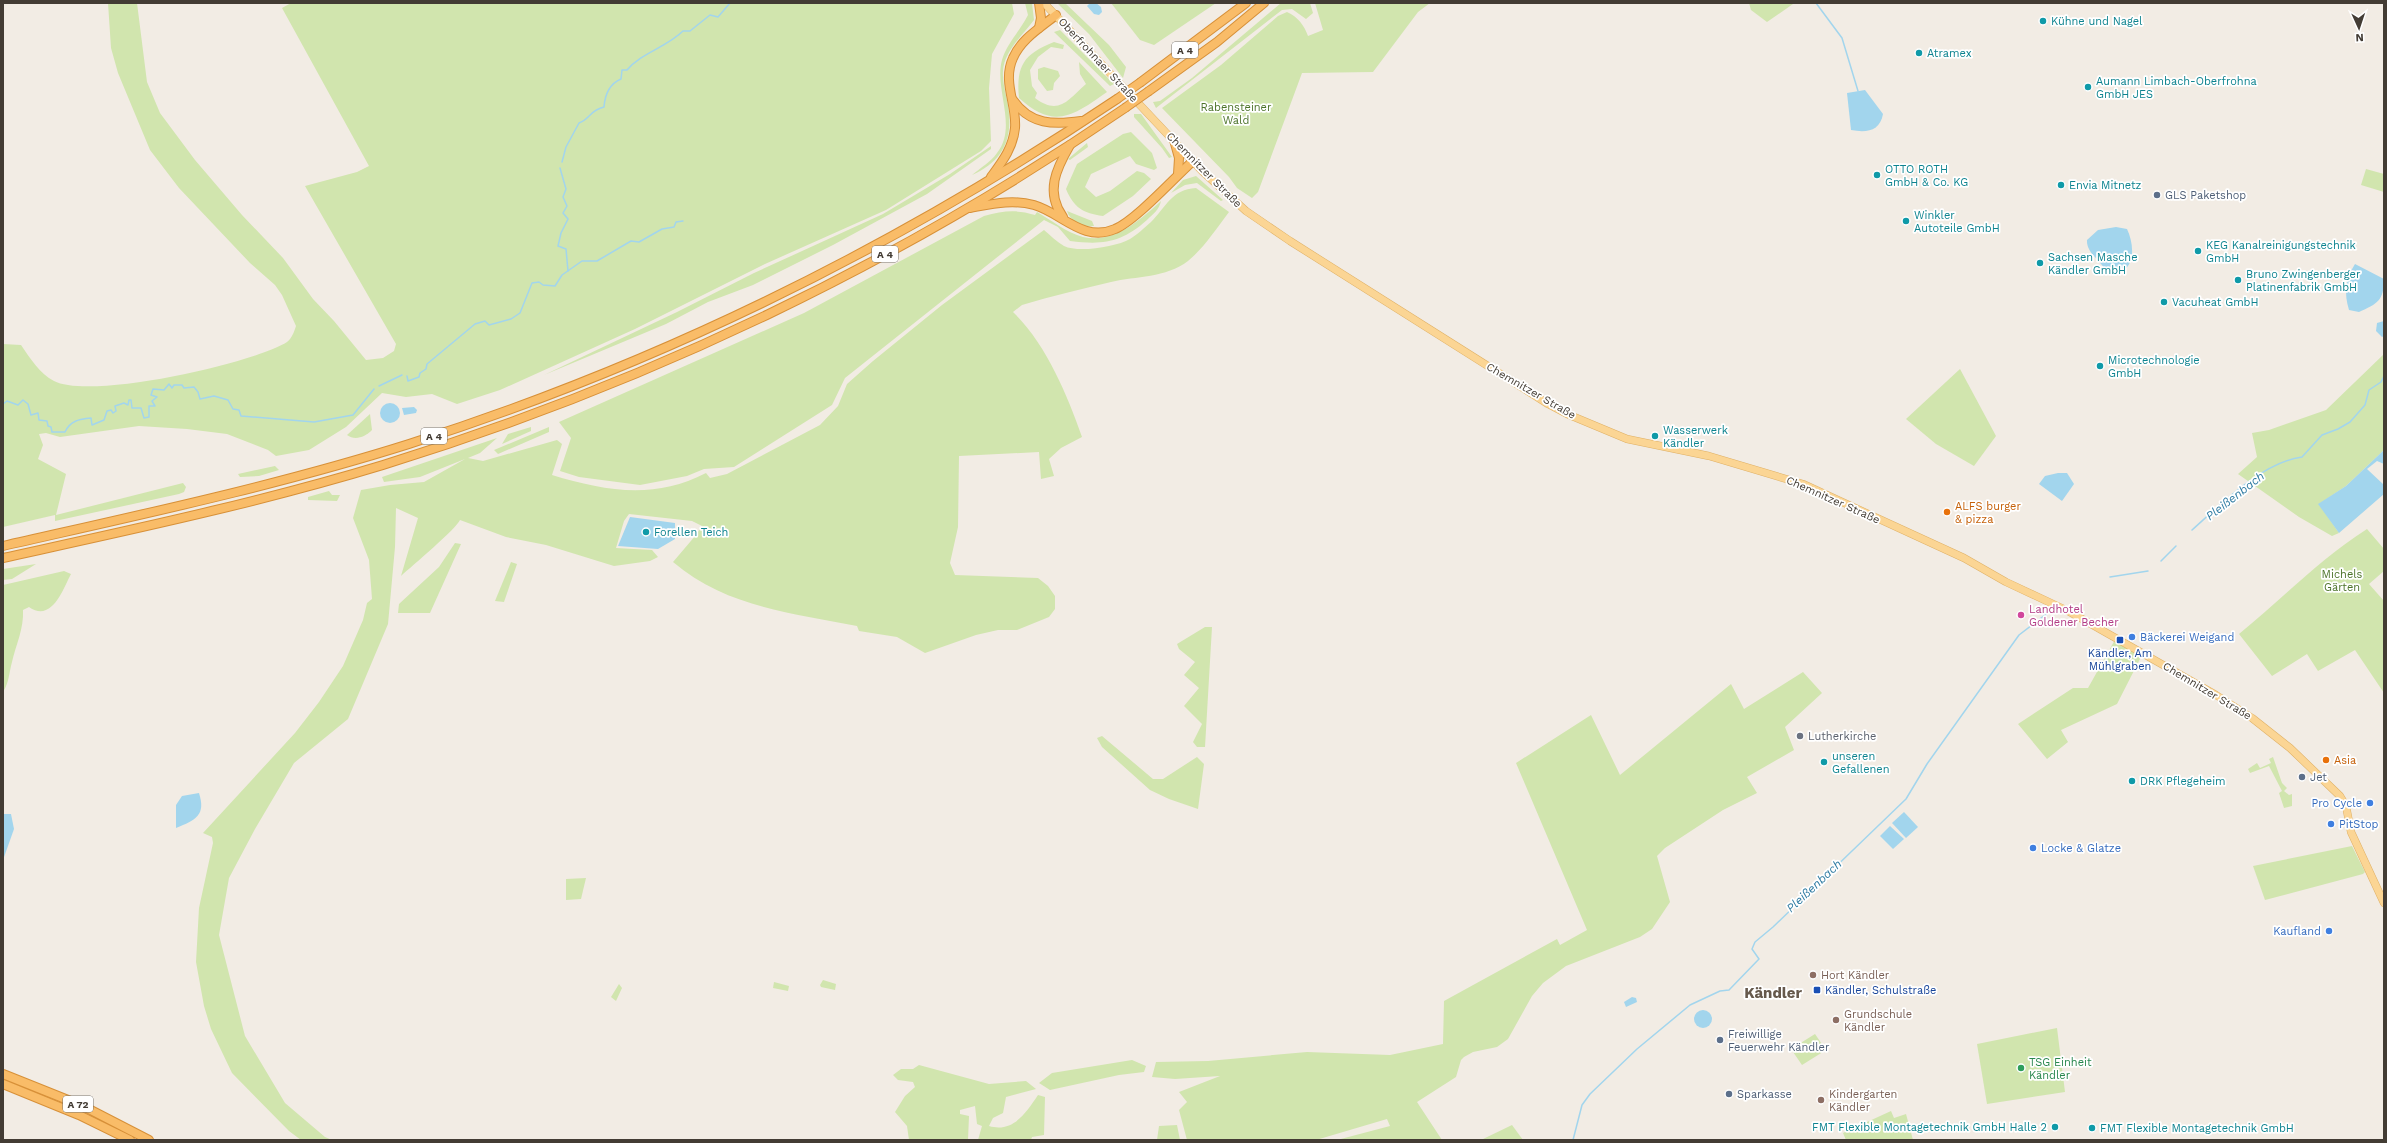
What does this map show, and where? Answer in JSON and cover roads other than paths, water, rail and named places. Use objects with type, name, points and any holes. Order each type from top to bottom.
[{"type":"highway","points":[[1039,3],[1042,18],[1039,28]]},
{"type":"highway","name":"A 4","points":[[3,546],[252,489],[406,445],[516,407],[613,370],[742,313],[849,260],[988,181],[1117,99],[1246,3]]},
{"type":"highway","name":"A 4","points":[[3,558],[226,507],[333,479],[451,443],[620,380],[751,322],[882,256],[964,210],[1070,145],[1149,91],[1217,42],[1264,3]]},
{"type":"highway","points":[[988,181],[1005,158],[1013,140],[1015,117],[1008,76],[1012,59],[1022,44],[1056,15]]},
{"type":"highway","points":[[1011,95],[1022,110],[1042,122],[1058,124],[1085,120]]},
{"type":"highway","points":[[1174,140],[1179,158],[1178,174]]},
{"type":"highway","points":[[1064,220],[1056,205],[1053,185],[1056,170],[1070,145]]},
{"type":"highway","points":[[964,210],[1001,202],[1018,202],[1042,208],[1077,228],[1088,232],[1106,232],[1116,229],[1129,220],[1193,161]]},
{"type":"highway","name":"A 72","points":[[3,1074],[83,1106],[149,1140]]},
{"type":"highway","name":"A 72","points":[[3,1084],[79,1115],[130,1140]]},
{"type":"main road","name":"Oberfrohnaer Straße","points":[[1044,3],[1152,117]]},
{"type":"main road","name":"Chemnitzer Straße","points":[[1152,117],[1193,161],[1237,204],[1265,225],[1492,369],[1567,414],[1627,439],[1709,456],[1803,484],[1964,558],[2012,585],[2068,611],[2216,695],[2252,718],[2308,765],[2340,796],[2346,806],[2351,832],[2384,903]]},
{"type":"water","points":[[1090,3],[1096,3],[1101,7],[1102,12],[1099,15],[1094,14],[1087,6]]},
{"type":"water","points":[[1865,90],[1883,114],[1881,120],[1872,130],[1851,130],[1847,93]]},
{"type":"water","points":[[2116,227],[2127,229],[2130,236],[2132,257],[2126,269],[2120,273],[2112,275],[2107,273],[2089,249],[2087,240],[2098,230]]},
{"type":"water","points":[[2355,264],[2384,279],[2383,292],[2378,301],[2359,312],[2349,310],[2346,298],[2347,281]]},
{"type":"water","points":[[2384,321],[2384,336],[2382,337],[2376,331],[2377,323]]},
{"type":"water","points":[[386,403],[394,403],[400,409],[400,417],[394,423],[386,423],[380,417],[380,409]]},
{"type":"water","points":[[414,407],[417,410],[416,413],[404,415],[402,408]]},
{"type":"water","points":[[2384,450],[2384,464],[2377,461],[2367,469],[2384,485],[2384,494],[2339,533],[2318,504],[2346,486]]},
{"type":"water","points":[[2058,473],[2067,473],[2074,484],[2062,501],[2039,484],[2045,476]]},
{"type":"water","points":[[630,517],[675,523],[675,539],[658,549],[618,546]]},
{"type":"water","points":[[199,793],[201,807],[198,816],[176,828],[176,805],[182,796]]},
{"type":"water","points":[[1904,812],[1918,827],[1906,838],[1892,823]]},
{"type":"water","points":[[3,814],[11,814],[14,829],[3,860]]},
{"type":"water","points":[[1890,826],[1904,839],[1893,849],[1880,836]]},
{"type":"water","points":[[1632,997],[1636,998],[1637,1002],[1626,1007],[1624,1002]]},
{"type":"water","points":[[1703,1010],[1709,1013],[1712,1019],[1709,1025],[1703,1028],[1697,1025],[1694,1019],[1697,1013]]},
{"type":"waterway","points":[[562,162],[566,147],[579,123],[599,108],[604,107],[608,90],[613,84],[621,79],[622,70],[627,70],[639,59],[677,37],[683,31],[690,31],[710,15],[718,17],[730,3]]},
{"type":"waterway","points":[[1816,3],[1842,38],[1858,91]]},
{"type":"waterway","points":[[560,168],[566,189],[563,197],[567,206],[563,213],[568,219],[561,233],[558,246],[566,249],[568,271]]},
{"type":"waterway","points":[[407,376],[408,381],[419,377],[420,373],[426,369],[427,364],[475,324],[485,321],[489,325],[511,319],[520,313],[532,283],[539,282],[543,285],[555,286],[562,275],[582,261],[597,261],[631,241],[639,242],[662,229],[674,227],[676,222],[683,221]]},
{"type":"waterway","points":[[379,386],[402,375]]},
{"type":"waterway","name":"Pleißenbach","points":[[2192,530],[2229,497],[2258,475],[2272,467],[2302,457],[2322,435],[2338,429],[2350,422],[2365,405],[2369,390],[2381,382],[2384,376]]},
{"type":"waterway","points":[[3,404],[7,401],[18,405],[23,400],[28,404],[31,415],[38,413],[39,420],[47,421],[52,432],[65,432],[69,425],[79,420],[91,418],[92,425],[104,420],[107,411],[111,410],[113,413],[116,411],[115,406],[124,403],[128,405],[129,400],[131,400],[132,408],[141,408],[144,418],[149,417],[149,406],[155,406],[152,401],[157,397],[151,395],[153,389],[164,390],[169,384],[172,388],[174,385],[182,385],[184,388],[194,387],[198,392],[200,399],[214,396],[228,400],[233,409],[239,410],[241,416],[314,422],[353,415],[374,389]]},
{"type":"waterway","name":"Pleißenbach","points":[[2161,561],[2176,546]]},
{"type":"waterway","name":"Pleißenbach","points":[[2110,577],[2148,571]]},
{"type":"waterway","name":"Pleißenbach","points":[[1573,1140],[1582,1105],[1590,1094],[1637,1049],[1690,1005],[1720,991],[1729,990],[1759,959],[1752,949],[1755,942],[1773,927],[1906,799],[1927,764],[2019,635],[2053,609]]},
{"type":"place","name":"Kühne und Nagel","points":[[2043,21]]},
{"type":"place","name":"Atramex","points":[[1919,53]]},
{"type":"place","name":"Aumann Limbach-Oberfrohna GmbH JES","points":[[2088,87]]},
{"type":"place","name":"OTTO ROTH GmbH & Co. KG","points":[[1877,175]]},
{"type":"place","name":"Envia Mitnetz","points":[[2061,185]]},
{"type":"place","name":"GLS Paketshop","points":[[2157,195]]},
{"type":"place","name":"Winkler Autoteile GmbH","points":[[1906,221]]},
{"type":"place","name":"KEG Kanalreinigungstechnik GmbH","points":[[2198,251]]},
{"type":"place","name":"Sachsen Masche Kändler GmbH","points":[[2040,263]]},
{"type":"place","name":"Bruno Zwingenberger Platinenfabrik GmbH","points":[[2238,280]]},
{"type":"place","name":"Vacuheat GmbH","points":[[2164,302]]},
{"type":"place","name":"Microtechnologie GmbH","points":[[2100,366]]},
{"type":"place","name":"Wasserwerk Kändler","points":[[1655,436]]},
{"type":"place","name":"ALFS burger & pizza","points":[[1947,512]]},
{"type":"place","name":"Forellen Teich","points":[[646,532]]},
{"type":"place","name":"Landhotel Goldener Becher","points":[[2021,615]]},
{"type":"place","name":"Bäckerei Weigand","points":[[2132,637]]},
{"type":"place","name":"Kändler, Am Mühlgraben","points":[[2120,640]]},
{"type":"place","name":"Lutherkirche","points":[[1800,736]]},
{"type":"place","name":"Asia","points":[[2326,760]]},
{"type":"place","name":"unseren Gefallenen","points":[[1824,762]]},
{"type":"place","name":"Jet","points":[[2302,777]]},
{"type":"place","name":"DRK Pflegeheim","points":[[2132,781]]},
{"type":"place","name":"Pro Cycle","points":[[2370,803]]},
{"type":"place","name":"PitStop","points":[[2331,824]]},
{"type":"place","name":"Locke & Glatze","points":[[2033,848]]},
{"type":"place","name":"Kaufland","points":[[2329,931]]},
{"type":"place","name":"Hort Kändler","points":[[1813,975]]},
{"type":"place","name":"Kändler, Schulstraße","points":[[1817,990]]},
{"type":"place","name":"Grundschule Kändler","points":[[1836,1020]]},
{"type":"place","name":"Freiwillige Feuerwehr Kändler","points":[[1720,1040]]},
{"type":"place","name":"TSG Einheit Kändler","points":[[2021,1068]]},
{"type":"place","name":"Sparkasse","points":[[1729,1094]]},
{"type":"place","name":"Kindergarten Kändler","points":[[1821,1100]]},
{"type":"place","name":"FMT Flexible Montagetechnik GmbH Halle 2","points":[[2055,1127]]},
{"type":"place","name":"FMT Flexible Montagetechnik GmbH","points":[[2092,1128]]},
{"type":"district","name":"Kändler","points":[[1773,993]]},
{"type":"park label","name":"Rabensteiner Wald","points":[[1236,113]]},
{"type":"park label","name":"Michels Gärten","points":[[2342,580]]}]
